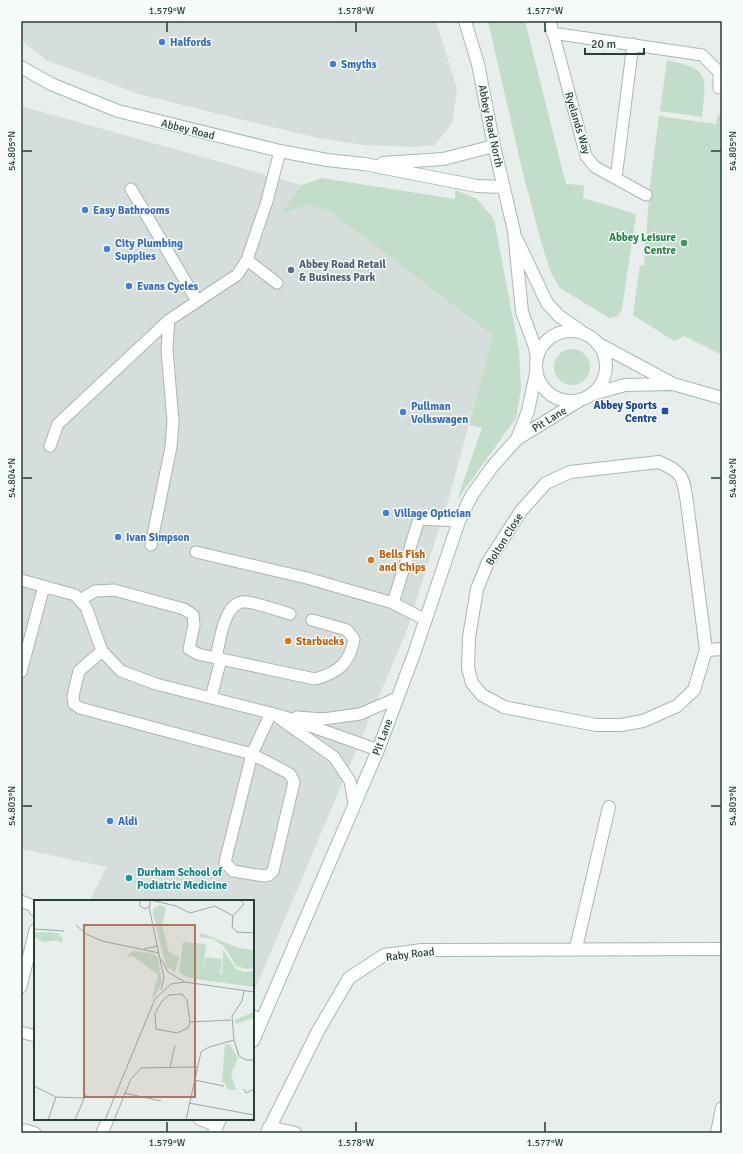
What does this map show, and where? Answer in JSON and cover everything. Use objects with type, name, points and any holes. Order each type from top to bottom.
[{"type":"street","name":"Abbey Road North","points":[[465,21],[478,64],[494,146],[514,231]]},
{"type":"street","name":"Abbey Road","points":[[21,67],[52,84],[118,111],[280,152],[327,160],[364,164],[477,186],[504,188]]},
{"type":"street","name":"Abbey Road","points":[[364,164],[430,161],[459,156],[494,146]]},
{"type":"street","points":[[514,231],[547,303],[560,316],[596,343],[673,384],[722,398]]},
{"type":"street","points":[[514,231],[522,312],[535,347],[537,358],[536,372],[544,390],[552,396],[562,400],[587,396],[625,385],[673,384]]},
{"type":"street","points":[[537,358],[541,348],[547,340],[556,334],[576,332],[586,335]]},
{"type":"street","points":[[587,396],[601,384],[605,374],[605,363],[602,352],[596,343]]},
{"type":"street","name":"Pit Lane","points":[[517,439],[528,411],[536,372]]},
{"type":"street","name":"Pit Lane","points":[[254,1036],[258,1017],[378,750],[426,620],[459,521],[472,495],[492,467],[517,439],[587,396]]},
{"type":"street","name":"Bolton Close","points":[[659,462],[676,469],[683,480],[706,650],[694,690],[678,706],[643,721],[621,725],[596,725],[504,707],[482,695],[472,683],[468,668],[469,637],[477,589],[488,562],[521,511],[546,483],[570,472],[659,462]]},
{"type":"street","points":[[706,650],[722,649]]},
{"type":"street","points":[[576,948],[609,807]]},
{"type":"street","name":"Raby Road","points":[[295,1133],[268,1130],[318,1031],[349,978],[384,955],[422,950],[576,948],[722,949]]},
{"type":"street","points":[[717,1133],[722,1108]]},
{"type":"lane","name":"Ryelands Way","points":[[550,21],[586,156],[595,167],[646,195]]},
{"type":"lane","points":[[552,33],[702,55],[718,72],[718,88],[722,88]]},
{"type":"lane","points":[[616,178],[633,44]]},
{"type":"lane","points":[[50,446],[58,424],[169,320],[237,275],[247,260],[267,201],[280,152]]},
{"type":"lane","points":[[131,190],[197,301]]},
{"type":"lane","points":[[247,260],[277,283]]},
{"type":"lane","points":[[151,545],[171,447],[174,421],[167,350],[169,320]]},
{"type":"lane","points":[[393,603],[419,520],[459,521]]},
{"type":"lane","points":[[196,552],[307,578],[393,603],[426,620]]},
{"type":"lane","points":[[21,580],[75,595],[86,606],[102,651],[122,671],[156,684],[276,714],[378,750]]},
{"type":"lane","points":[[21,672],[44,586]]},
{"type":"lane","points":[[80,600],[95,591],[114,590],[184,609],[193,615],[194,625],[189,649],[198,654],[315,679],[327,676],[345,664],[351,652],[354,639],[347,630],[312,620]]},
{"type":"lane","points":[[211,698],[225,619],[228,612],[236,605],[246,602],[290,614]]},
{"type":"lane","points":[[102,651],[78,671],[73,696],[74,704],[80,708],[252,754],[290,774],[294,782],[273,871],[269,875],[264,876],[233,871],[225,862],[252,754],[276,714]]},
{"type":"lane","points":[[276,714],[323,718],[360,714],[397,698]]},
{"type":"lane","points":[[276,714],[276,716],[334,758],[350,781],[354,803]]},
{"type":"lane","points":[[21,901],[33,906],[34,908]]},
{"type":"lane","points":[[21,987],[34,934]]},
{"type":"lane","points":[[21,1032],[34,1036]]},
{"type":"lane","points":[[102,1133],[108,1120]]},
{"type":"lane","points":[[202,1120],[217,1126]]},
{"type":"lane","points":[[21,1131],[26,1130],[35,1133]]},
{"type":"shaded area","points":[[21,21],[436,21],[457,89],[452,123],[435,145],[411,147],[364,145],[318,138],[139,94],[46,60],[21,40]]},
{"type":"shaded area","points":[[21,106],[316,189],[493,335],[450,494],[407,630],[254,992],[254,900],[90,900],[107,867],[21,849]]},
{"type":"green space","points":[[488,21],[525,21],[566,184],[584,185],[583,198],[636,214],[622,309],[618,316],[609,318],[560,288],[551,273],[541,242],[522,169]]},
{"type":"green space","points":[[667,60],[692,67],[702,76],[704,92],[702,117],[660,111]]},
{"type":"green space","name":"Abbey Leisure Centre","points":[[718,115],[722,115],[722,355],[684,336],[674,341],[633,315],[640,265],[644,266],[650,185],[659,116],[716,124]]},
{"type":"green space","points":[[322,178],[455,199],[455,190],[477,199],[494,219],[519,350],[521,389],[516,418],[457,500],[482,428],[469,425],[493,335],[330,211],[308,204],[281,214],[302,185]]},
{"type":"green space","points":[[576,349],[585,354],[589,360],[589,374],[585,380],[576,385],[568,385],[559,380],[555,374],[554,363],[559,354],[565,350]]},
{"type":"place","name":"Halfords","points":[[162,42]]},
{"type":"place","name":"Smyths","points":[[333,64]]},
{"type":"place","name":"Easy Bathrooms","points":[[85,210]]},
{"type":"place","name":"Abbey Leisure Centre","points":[[684,243]]},
{"type":"place","name":"City Plumbing Supplies","points":[[107,249]]},
{"type":"place","name":"Abbey Road Retail & Business Park","points":[[291,270]]},
{"type":"place","name":"Evans Cycles","points":[[129,286]]},
{"type":"place","name":"Abbey Sports Centre","points":[[665,411]]},
{"type":"place","name":"Pullman Volkswagen","points":[[403,412]]},
{"type":"place","name":"Village Optician","points":[[386,513]]},
{"type":"place","name":"Ivan Simpson","points":[[118,537]]},
{"type":"place","name":"Bells Fish and Chips","points":[[371,560]]},
{"type":"place","name":"Starbucks","points":[[288,641]]},
{"type":"place","name":"Aldi","points":[[110,821]]},
{"type":"place","name":"Durham School of Podiatric Medicine","points":[[129,878]]}]
